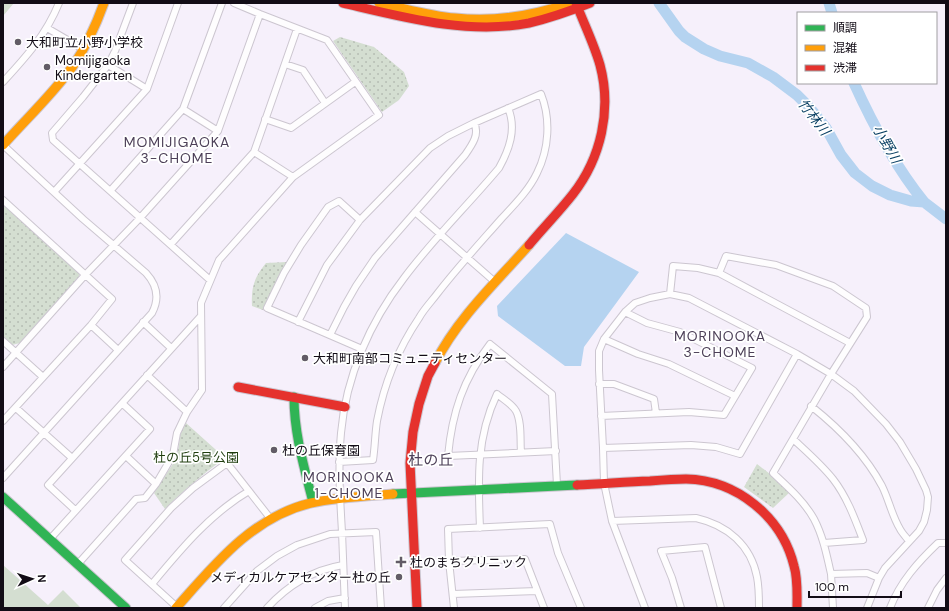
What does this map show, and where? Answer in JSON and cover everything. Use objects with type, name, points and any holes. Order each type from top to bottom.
[{"type":"street","points":[[3,82],[34,48],[48,28],[59,3]]},
{"type":"street","points":[[3,478],[152,313],[156,306],[155,287],[152,280],[146,273],[3,145],[62,80],[89,40],[104,3]]},
{"type":"street","points":[[133,3],[115,51],[108,64],[83,97],[52,132],[53,140],[111,190],[140,218],[210,280]]},
{"type":"street","points":[[54,192],[147,88],[178,3]]},
{"type":"street","points":[[111,190],[183,109],[222,3]]},
{"type":"street","points":[[77,565],[136,499],[144,498],[156,484],[173,455],[177,432],[187,412],[202,390],[201,303],[220,260],[293,176],[379,115],[327,40],[234,3]]},
{"type":"street","points":[[343,3],[450,26],[476,27],[495,27],[529,23],[590,3]]},
{"type":"street","points":[[379,3],[440,16],[478,19],[536,13],[570,3]]},
{"type":"street","points":[[418,608],[410,464],[413,432],[419,404],[428,376],[443,347],[464,319],[573,194],[584,179],[600,140],[605,106],[602,74],[577,6]]},
{"type":"street","points":[[3,367],[86,274],[140,218],[218,130],[260,14]]},
{"type":"street","points":[[48,28],[83,49]]},
{"type":"street","points":[[171,244],[254,152],[297,29]]},
{"type":"street","points":[[108,64],[147,88]]},
{"type":"street","points":[[285,64],[303,70],[325,103]]},
{"type":"street","points":[[265,119],[291,128],[355,82]]},
{"type":"street","points":[[298,322],[327,265],[360,220],[430,148],[448,136],[474,123],[541,94],[545,102],[548,131],[547,145],[544,158],[530,185],[446,282],[420,316],[407,337],[395,361],[384,391],[377,422],[373,460],[339,462]]},
{"type":"street","points":[[345,608],[339,462],[345,407],[353,374],[362,349],[388,300],[404,277],[499,168],[507,155],[511,141],[512,128],[511,115],[508,108]]},
{"type":"street","points":[[183,109],[218,130]]},
{"type":"street","points":[[330,335],[356,286],[375,258],[473,144],[476,135],[474,123]]},
{"type":"street","points":[[254,152],[293,176]]},
{"type":"street","points":[[3,200],[112,299],[91,325],[3,421]]},
{"type":"street","points":[[360,220],[339,201],[328,207],[301,245],[287,268],[267,308],[362,349]]},
{"type":"street","points":[[415,212],[495,282]]},
{"type":"street","points":[[719,273],[726,256],[776,265],[833,286],[866,308],[867,317],[811,406],[773,473],[795,493],[814,519],[824,543],[831,574],[833,608]]},
{"type":"street","points":[[670,294],[673,266],[698,268],[719,273],[850,343]]},
{"type":"street","points":[[645,608],[612,522],[604,484],[599,384],[599,351],[604,339],[625,312],[635,303],[670,294],[689,298],[797,354],[831,374],[854,391],[886,424],[900,442],[926,490],[928,503],[924,522],[919,531],[885,568],[879,578],[867,608]]},
{"type":"street","points":[[601,416],[689,412],[724,415],[752,368],[680,332],[648,323],[625,312]]},
{"type":"street","points":[[75,510],[48,485],[201,316]]},
{"type":"street","points":[[143,322],[171,348]]},
{"type":"street","points":[[91,325],[118,350]]},
{"type":"street","points":[[604,339],[638,354],[669,364],[735,396]]},
{"type":"street","points":[[3,341],[43,377]]},
{"type":"street","points":[[556,451],[448,456],[450,433],[455,411],[462,392],[480,357],[490,344],[552,394],[556,451],[557,485]]},
{"type":"street","points":[[603,448],[691,445],[716,447],[740,454],[797,354]]},
{"type":"street","points":[[147,376],[187,412]]},
{"type":"street","points":[[599,384],[614,384],[654,399],[656,413]]},
{"type":"street","points":[[238,387],[345,407]]},
{"type":"street","points":[[480,528],[478,490],[480,454],[483,431],[488,412],[497,394],[516,410],[520,430],[521,452]]},
{"type":"street","points":[[294,397],[297,441],[313,502]]},
{"type":"street","points":[[50,539],[150,428],[122,404]]},
{"type":"street","points":[[811,406],[847,437],[863,456],[883,488],[899,528],[909,541]]},
{"type":"street","points":[[16,408],[72,458]]},
{"type":"street","points":[[793,439],[816,460],[833,479],[855,518],[863,540],[824,543]]},
{"type":"street","points":[[126,456],[156,484]]},
{"type":"street","points":[[270,518],[227,463],[192,488],[171,508],[125,560],[177,608],[224,554],[253,529],[270,518],[313,502],[340,498],[411,493],[687,479],[702,480],[718,484],[751,500],[764,511],[772,521],[783,537],[794,567],[797,608]]},
{"type":"street","points":[[152,584],[196,533],[218,511],[249,490]]},
{"type":"street","points":[[3,497],[126,608]]},
{"type":"street","points":[[612,522],[696,518],[708,520],[719,525],[739,540],[746,548],[752,559],[758,581],[759,608]]},
{"type":"street","points":[[454,608],[449,561],[448,529],[550,524],[558,553],[580,608]]},
{"type":"street","points":[[224,608],[257,571],[277,556],[297,545],[330,534],[376,532],[381,608]]},
{"type":"street","points":[[890,608],[894,598],[909,574],[922,558],[938,543],[946,544]]},
{"type":"street","points":[[681,608],[672,578],[661,551],[705,547],[721,608]]},
{"type":"street","points":[[449,561],[525,560],[544,608]]},
{"type":"street","points":[[267,608],[284,591],[297,581],[323,570],[343,566]]},
{"type":"street","points":[[831,574],[867,573],[879,578]]},
{"type":"street","points":[[928,608],[946,578]]},
{"type":"street","points":[[453,594],[537,590]]},
{"type":"street","points":[[315,608],[328,601],[345,598]]},
{"type":"green space","points":[[3,3],[14,3],[3,16]]},
{"type":"green space","points":[[340,37],[374,47],[404,72],[409,86],[399,100],[382,112],[333,41]]},
{"type":"green space","points":[[3,204],[79,272],[79,277],[20,343],[12,345],[3,337]]},
{"type":"green space","points":[[287,262],[263,310],[252,306],[254,283],[266,263]]},
{"type":"green space","name":"杜の丘5号公園","points":[[186,423],[225,458],[194,482],[165,509],[154,493],[176,459],[180,434]]},
{"type":"green space","points":[[757,464],[779,481],[790,492],[773,508],[744,487]]},
{"type":"green space","points":[[3,565],[48,605],[63,590],[81,608],[3,608]]},
{"type":"water","points":[[566,233],[639,272],[584,347],[581,366],[565,366],[498,316],[497,306]]},
{"type":"waterway","name":"竹林川","points":[[659,3],[685,37],[704,49],[720,56],[748,63],[773,77],[797,95],[826,128],[841,155],[855,173],[872,186],[890,195],[911,201],[924,202],[946,219]]},
{"type":"waterway","name":"小野川","points":[[829,3],[832,12]]},
{"type":"waterway","name":"小野川","points":[[854,84],[885,145],[924,202]]},
{"type":"traffic: fast","points":[[294,397],[294,410],[298,437],[313,502]]},
{"type":"traffic: fast","points":[[393,494],[577,485]]},
{"type":"traffic: fast","points":[[3,497],[126,608]]},
{"type":"traffic: slow","points":[[3,145],[48,97],[73,66],[90,36],[104,3]]},
{"type":"traffic: slow","points":[[379,3],[436,16],[470,19],[528,15],[570,3]]},
{"type":"traffic: slow","points":[[435,363],[454,331],[478,301],[529,245]]},
{"type":"traffic: slow","points":[[176,608],[220,560],[252,531],[270,519],[311,503],[342,498],[393,494]]},
{"type":"traffic: jam","points":[[343,3],[412,19],[459,26],[483,27],[529,23],[590,3]]},
{"type":"traffic: jam","points":[[529,245],[568,201],[583,180],[591,165],[602,133],[605,99],[600,65],[576,3]]},
{"type":"traffic: jam","points":[[417,608],[410,463],[413,432],[419,404],[428,376],[435,363]]},
{"type":"traffic: jam","points":[[238,387],[345,407]]},
{"type":"traffic: jam","points":[[577,485],[686,479],[705,481],[723,486],[739,494],[755,504],[768,517],[788,548],[796,576],[797,608]]},
{"type":"place","name":"大和町立小野小学校","points":[[18,42]]},
{"type":"place","name":"Momijigaoka Kindergarten","points":[[47,67]]},
{"type":"place","name":"大和町南部コミュニティセンター","points":[[305,358]]},
{"type":"place","name":"杜の丘保育園","points":[[274,450]]},
{"type":"place","name":"杜のまちクリニック","points":[[401,562]]},
{"type":"place","name":"メディカルケアセンター杜の丘","points":[[399,577]]},
{"type":"district","name":"MOMIJIGAOKA 3-CHOME","points":[[177,150]]},
{"type":"district","name":"MORINOOKA 3-CHOME","points":[[720,344]]},
{"type":"district","name":"杜の丘","points":[[431,460]]},
{"type":"district","name":"MORINOOKA 1-CHOME","points":[[349,486]]}]
